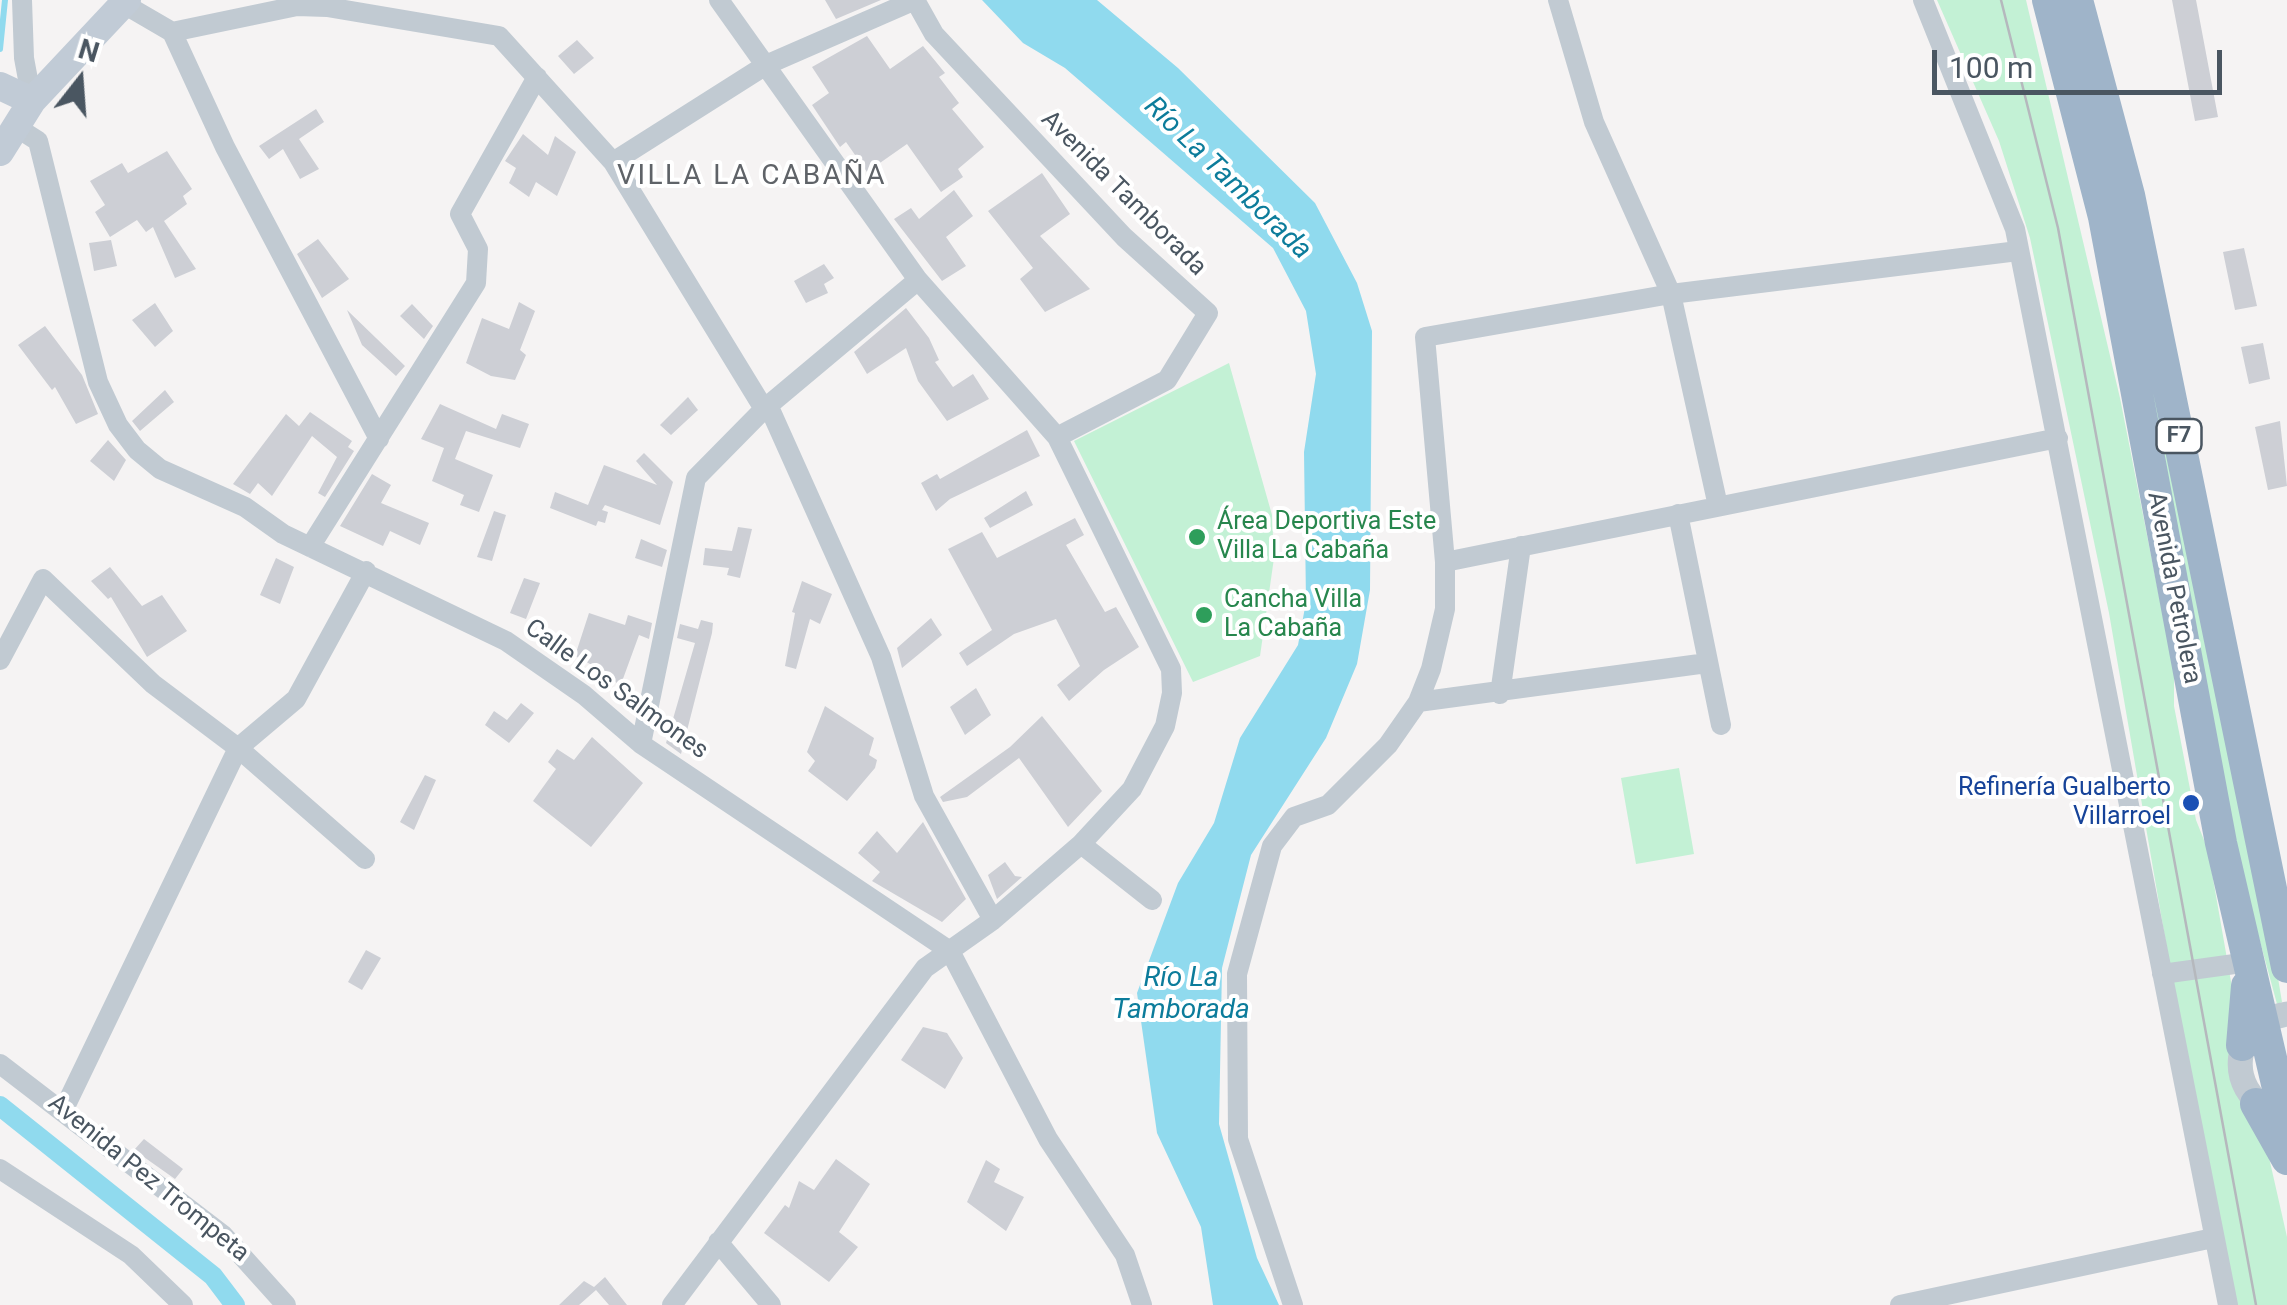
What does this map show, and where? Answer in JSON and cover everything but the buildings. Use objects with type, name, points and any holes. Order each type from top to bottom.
[{"type":"highway","name":"Avenida Petrolera","points":[[2048,0],[2104,217],[2217,824],[2249,962],[2276,1017],[2279,1116],[2287,1158]]},
{"type":"highway","name":"Avenida Petrolera","points":[[2078,0],[2128,195],[2286,963]]},
{"type":"highway","points":[[2242,1045],[2249,962]]},
{"type":"main road","points":[[0,152],[32,101],[125,2]]},
{"type":"main road","points":[[0,86],[32,101]]},
{"type":"street","points":[[22,0],[24,58],[32,101]]},
{"type":"street","points":[[672,1305],[925,968],[992,920],[1081,844],[1132,788],[1165,726],[1172,693],[1171,669],[1058,437],[918,280],[718,0]]},
{"type":"street","points":[[613,162],[766,65],[915,0]]},
{"type":"street","name":"Avenida Tamborada","points":[[915,0],[934,34],[1124,237],[1208,313],[1167,380],[1058,437]]},
{"type":"street","points":[[1558,0],[1594,122],[1671,294],[1718,506]]},
{"type":"street","points":[[1923,0],[2015,229],[2228,1305]]},
{"type":"street","points":[[125,2],[172,32],[225,147],[379,439]]},
{"type":"street","points":[[172,32],[297,6],[327,6],[498,36],[536,77],[613,162],[766,408],[881,657],[924,796],[992,920]]},
{"type":"street","points":[[310,547],[476,283],[478,249],[460,214],[536,77]]},
{"type":"street","name":"Calle Los Salmones","points":[[16,127],[38,141],[90,354],[118,424],[137,450],[160,469],[245,507],[310,547],[506,641],[584,695],[641,744],[950,951],[1048,1138],[1124,1254],[1142,1305]]},
{"type":"street","points":[[1294,1305],[1238,1139],[1237,974],[1272,846],[1294,817],[1328,805],[1388,745],[1418,702],[1431,668],[1445,609],[1445,562],[1425,337],[1671,294],[2018,251]]},
{"type":"street","points":[[641,744],[696,478],[766,408],[918,280]]},
{"type":"street","points":[[1445,562],[2058,438]]},
{"type":"street","points":[[1678,514],[1721,725]]},
{"type":"street","points":[[1500,694],[1522,546]]},
{"type":"street","points":[[64,1109],[238,748],[296,698],[366,571]]},
{"type":"street","points":[[0,660],[44,578],[153,684],[238,748],[365,858]]},
{"type":"street","points":[[1418,702],[1500,694],[1707,663]]},
{"type":"street","points":[[1081,844],[1152,900]]},
{"type":"street","points":[[2162,974],[2249,962]]},
{"type":"street","points":[[2276,1017],[2242,1045],[2240,1077],[2279,1116]]},
{"type":"street","name":"Avenida Pez Trompeta","points":[[0,1064],[64,1109],[223,1235],[286,1305]]},
{"type":"street","points":[[0,1169],[131,1254],[184,1305]]},
{"type":"street","points":[[1900,1305],[2213,1238]]},
{"type":"street","points":[[718,1242],[771,1305]]},
{"type":"green space","points":[[1937,0],[2026,0],[2120,398],[2174,672],[2174,706],[2196,820],[2208,850],[2237,1016],[2287,1237],[2287,1305],[2235,1305],[2179,1019],[2109,613],[2030,238],[1999,141]]},
{"type":"green space","points":[[2067,0],[2260,870],[2282,1002],[2277,1004],[2243,879]]},
{"type":"green space","name":"Área Deportiva Este Villa La Cabaña","points":[[1229,363],[1272,515],[1274,558],[1260,656],[1193,682],[1074,441]]},
{"type":"green space","points":[[1679,768],[1694,854],[1636,864],[1621,778]]},
{"type":"water","name":"Río La Tamborada","points":[[982,0],[1097,0],[1178,68],[1315,203],[1357,283],[1372,331],[1370,590],[1357,664],[1326,738],[1251,855],[1222,968],[1219,1124],[1257,1258],[1279,1305],[1213,1305],[1201,1227],[1157,1133],[1137,993],[1178,883],[1214,823],[1240,738],[1298,645],[1306,602],[1304,452],[1316,374],[1306,311],[1273,248],[1065,68],[1023,43]]},
{"type":"waterway","points":[[0,49],[5,0]]},
{"type":"waterway","points":[[0,1106],[213,1276],[235,1305]]},
{"type":"tram line","points":[[2001,0],[2058,228],[2256,1305]]},
{"type":"place","name":"Área Deportiva Este Villa La Cabaña","points":[[1197,537]]},
{"type":"place","name":"Cancha Villa La Cabaña","points":[[1204,615]]},
{"type":"place","name":"Refinería Gualberto Villarroel","points":[[2191,803]]},
{"type":"district","name":"VILLA LA CABAÑA","points":[[752,177]]}]
